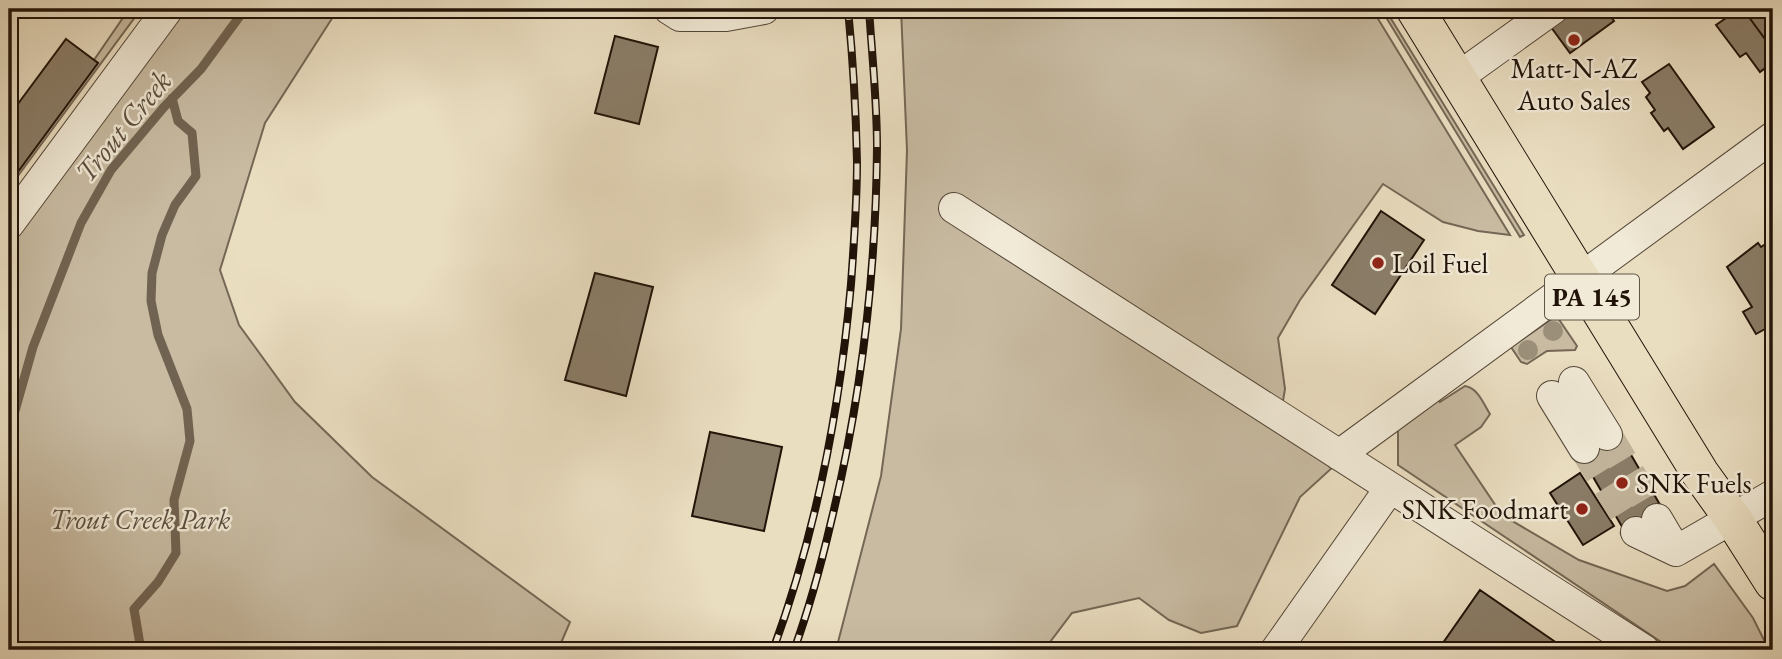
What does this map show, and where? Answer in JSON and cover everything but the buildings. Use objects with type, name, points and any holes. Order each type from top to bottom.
[{"type":"main road","name":"PA 145","points":[[1415,9],[1700,473],[1773,582]]},
{"type":"street","points":[[9,224],[168,9]]},
{"type":"street","points":[[669,9],[680,16],[726,16],[764,9]]},
{"type":"street","points":[[1457,78],[1553,9]]},
{"type":"street","points":[[1339,454],[1773,137]]},
{"type":"street","points":[[954,208],[1644,650]]},
{"type":"street","points":[[1563,389],[1595,441]]},
{"type":"street","points":[[1276,650],[1390,488]]},
{"type":"street","points":[[1646,525],[1676,551],[1773,495]]},
{"type":"green space","points":[[129,9],[141,9],[9,188],[9,184],[98,63],[94,60]]},
{"type":"green space","name":"Trout Creek Park","points":[[185,9],[338,9],[265,123],[220,270],[239,325],[295,402],[372,477],[570,622],[558,650],[9,650],[9,245]]},
{"type":"green space","points":[[901,9],[1279,9],[1281,12],[1287,9],[1372,9],[1510,235],[1478,231],[1443,222],[1383,184],[1300,300],[1278,338],[1285,389],[1278,431],[1333,467],[1300,497],[1237,626],[1201,633],[1169,620],[1139,598],[1072,613],[1044,650],[836,650],[881,476],[901,329],[907,150]]},
{"type":"green space","points":[[1381,9],[1385,9],[1524,235],[1520,237]]},
{"type":"green space","points":[[1558,318],[1577,346],[1575,350],[1547,351],[1527,364],[1521,362],[1511,347],[1552,319]]},
{"type":"green space","points":[[1465,386],[1477,393],[1490,414],[1481,427],[1455,445],[1502,515],[1579,560],[1667,591],[1685,586],[1714,564],[1753,618],[1769,650],[1673,650],[1398,465],[1398,429],[1439,398],[1440,402]]},
{"type":"waterway","name":"Trout Creek","points":[[9,445],[13,418],[33,347],[81,223],[111,170],[164,107],[201,69],[245,9]]},
{"type":"waterway","points":[[141,650],[134,609],[158,582],[176,553],[174,500],[190,441],[187,409],[158,335],[151,301],[152,273],[162,235],[175,205],[196,176],[192,133],[178,121],[172,98]]},
{"type":"tunnel","points":[[1607,435],[1657,519]]},
{"type":"tunnel","points":[[1584,448],[1636,532]]},
{"type":"railway","points":[[773,650],[814,515],[833,423],[846,331],[857,162],[848,9]]},
{"type":"railway","points":[[794,650],[819,571],[842,476],[865,336],[874,242],[877,147],[869,9]]},
{"type":"place","name":"Matt-N-AZ Auto Sales","points":[[1574,40]]},
{"type":"place","name":"Loil Fuel","points":[[1378,263]]},
{"type":"place","name":"SNK Fuels","points":[[1622,483]]},
{"type":"place","name":"SNK Foodmart","points":[[1582,509]]}]
